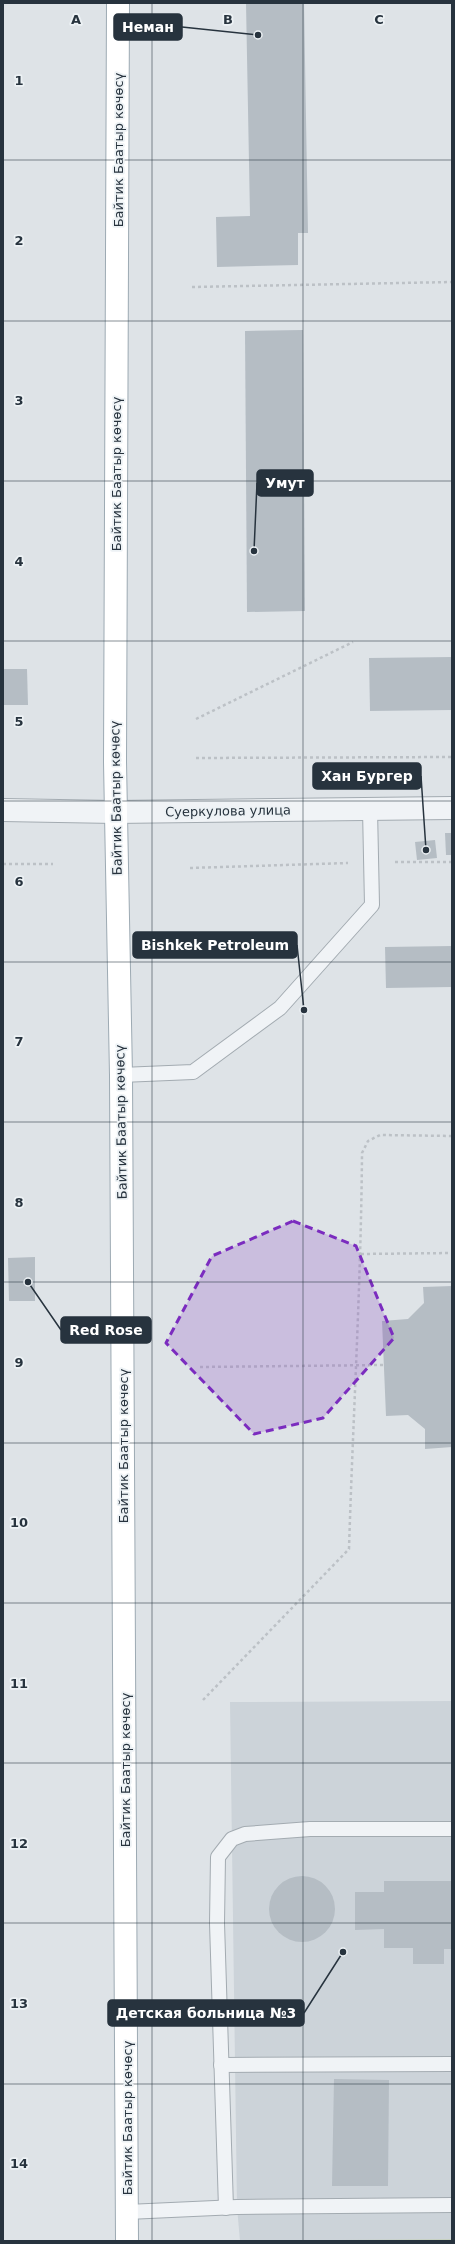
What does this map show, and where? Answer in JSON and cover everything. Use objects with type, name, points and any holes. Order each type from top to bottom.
[{"type":"main road","name":"Байтик Баатыр көчөсү","points":[[118,3],[115,812],[122,1075],[127,2241]]},
{"type":"street","name":"Суеркулова улица","points":[[3,810],[115,812],[452,808]]},
{"type":"lane","points":[[122,1075],[193,1072],[280,1008],[372,905],[370,809]]},
{"type":"lane","points":[[226,2208],[217,1923],[218,1857],[232,1839],[246,1834],[310,1829],[452,1829]]},
{"type":"lane","points":[[221,2065],[452,2064]]},
{"type":"lane","points":[[127,2212],[226,2208],[452,2205]]},
{"type":"path","points":[[192,287],[452,282]]},
{"type":"path","points":[[196,719],[353,642]]},
{"type":"path","points":[[196,758],[452,757]]},
{"type":"path","points":[[190,868],[371,862],[452,862]]},
{"type":"path","points":[[3,864],[53,864]]},
{"type":"path","points":[[203,1700],[349,1549],[355,1365],[361,1254],[362,1153],[368,1141],[380,1135],[452,1136]]},
{"type":"path","points":[[361,1254],[452,1253]]},
{"type":"path","points":[[200,1367],[383,1365]]},
{"type":"highlighted area","points":[[293,1221],[356,1246],[394,1338],[323,1418],[254,1434],[166,1343],[212,1256]]},
{"type":"shaded area","points":[[452,1701],[452,2241],[240,2241],[237,2207],[230,1702]]},
{"type":"green space","points":[[452,2239],[452,2241],[240,2241]]},
{"type":"building","points":[[246,3],[304,3],[308,233],[298,233],[298,265],[217,267],[216,217],[250,216]]},
{"type":"building","points":[[303,330],[305,611],[247,612],[245,331]]},
{"type":"building","points":[[452,657],[452,710],[370,711],[369,658]]},
{"type":"building","points":[[3,669],[27,669],[28,705],[3,705]]},
{"type":"building","points":[[445,833],[452,833],[452,855],[446,855]]},
{"type":"building","points":[[435,840],[437,858],[417,860],[415,842]]},
{"type":"building","points":[[452,946],[452,987],[386,988],[385,947]]},
{"type":"building","points":[[35,1257],[35,1301],[9,1301],[8,1258]]},
{"type":"building","points":[[452,1286],[452,1447],[425,1449],[425,1429],[408,1415],[386,1416],[382,1321],[408,1319],[424,1303],[423,1287]]},
{"type":"building","points":[[302,1876],[315,1879],[325,1886],[332,1896],[335,1909],[332,1922],[325,1932],[315,1939],[302,1942],[289,1939],[279,1932],[272,1922],[269,1909],[272,1896],[279,1886],[289,1879]]},
{"type":"building","points":[[384,1881],[452,1881],[452,1949],[444,1949],[444,1964],[413,1964],[413,1948],[384,1948],[384,1929],[355,1930],[355,1892],[384,1892]]},
{"type":"building","points":[[334,2079],[389,2080],[388,2186],[332,2186]]},
{"type":"place","name":"Неман","points":[[258,35]]},
{"type":"place","name":"Умут","points":[[254,551]]},
{"type":"place","name":"Хан Бургер","points":[[426,850]]},
{"type":"place","name":"Bishkek Petroleum","points":[[304,1010]]},
{"type":"place","name":"Red Rose","points":[[28,1282]]},
{"type":"place","name":"Детская больница №3","points":[[343,1952]]}]
